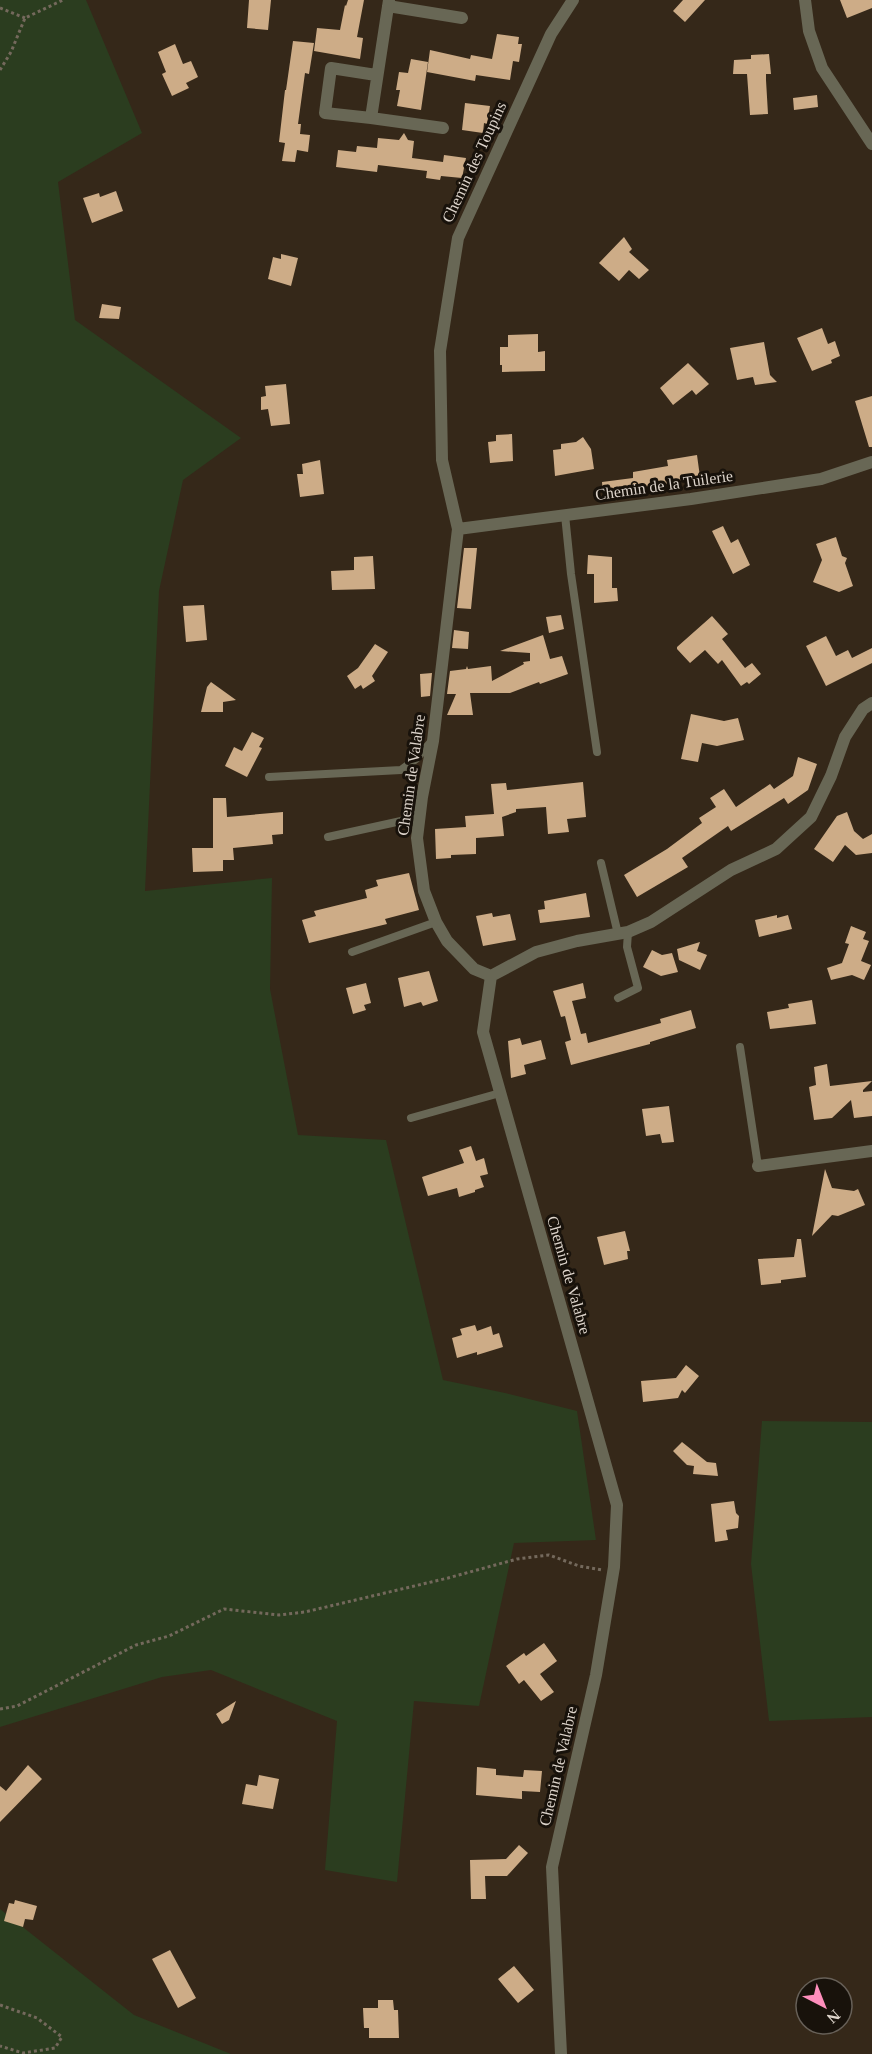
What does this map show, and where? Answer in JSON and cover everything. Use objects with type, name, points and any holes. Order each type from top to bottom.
[{"type":"street","name":"Chemin des Toupins","points":[[458,529],[442,460],[440,351],[458,238],[550,34],[573,0]]},
{"type":"street","points":[[805,0],[809,31],[822,68],[872,144]]},
{"type":"street","points":[[371,118],[388,3],[462,18]]},
{"type":"street","points":[[376,75],[331,68],[326,113],[443,128]]},
{"type":"street","name":"Chemin de la Tuilerie","points":[[458,529],[691,499],[821,479],[872,462]]},
{"type":"street","name":"Chemin de Valabre","points":[[458,529],[432,741],[419,814],[417,838],[424,891],[436,922],[447,941],[474,969],[490,976],[483,1032],[617,1505],[613,1572],[596,1675],[552,1867],[561,2054]]},
{"type":"street","points":[[490,976],[537,952],[577,941],[623,933],[651,922],[731,870],[776,849],[811,817],[831,776],[845,737],[862,709],[872,703]]},
{"type":"street","points":[[758,1166],[872,1151]]},
{"type":"lane","points":[[565,515],[571,574],[597,752]]},
{"type":"lane","points":[[268,777],[401,770],[416,759],[432,741]]},
{"type":"lane","points":[[328,837],[401,821],[419,814]]},
{"type":"lane","points":[[602,863],[638,988],[618,998]]},
{"type":"lane","points":[[352,952],[436,922]]},
{"type":"lane","points":[[740,1047],[758,1166]]},
{"type":"lane","points":[[411,1118],[500,1093]]},
{"type":"path","points":[[0,70],[25,18],[63,0]]},
{"type":"path","points":[[0,8],[25,18]]},
{"type":"path","points":[[0,1708],[17,1706],[136,1645],[169,1636],[224,1609],[279,1615],[304,1612],[517,1559],[549,1555],[579,1566],[613,1572]]},
{"type":"path","points":[[0,2005],[37,2018],[62,2037],[54,2048],[23,2053],[0,2046]]},
{"type":"green space","points":[[0,0],[86,0],[142,133],[58,182],[75,320],[241,438],[183,480],[159,591],[145,891],[272,878],[270,989],[298,1135],[386,1140],[443,1380],[577,1411],[596,1540],[514,1543],[479,1706],[414,1701],[397,1882],[325,1870],[337,1721],[211,1670],[162,1677],[0,1727]]},
{"type":"green space","points":[[762,1421],[872,1422],[872,1717],[769,1721],[751,1564]]},
{"type":"green space","points":[[0,1909],[134,2015],[231,2054],[0,2054]]},
{"type":"building","points":[[249,0],[271,0],[268,30],[247,28]]},
{"type":"building","points":[[348,0],[364,0],[357,37],[363,38],[360,59],[314,51],[317,28],[340,30]]},
{"type":"building","points":[[683,0],[705,0],[685,22],[673,11]]},
{"type":"building","points":[[840,0],[872,0],[872,8],[847,18]]},
{"type":"building","points":[[497,34],[519,37],[518,44],[522,44],[519,62],[513,61],[510,80],[476,75],[475,81],[427,72],[430,50],[470,59],[471,55],[492,59]]},
{"type":"building","points":[[293,41],[314,43],[309,74],[305,73],[298,124],[301,124],[300,134],[310,135],[308,152],[297,150],[295,162],[282,161],[285,143],[279,142]]},
{"type":"building","points":[[175,44],[183,64],[191,61],[198,77],[186,83],[189,88],[172,96],[162,74],[166,72],[158,52]]},
{"type":"building","points":[[769,54],[771,74],[766,74],[768,114],[750,115],[747,74],[733,74],[734,60],[751,59],[751,55]]},
{"type":"building","points":[[411,59],[428,62],[421,110],[397,106],[400,90],[396,90],[399,72],[408,73]]},
{"type":"building","points":[[817,95],[818,107],[794,110],[793,98]]},
{"type":"building","points":[[465,103],[490,106],[483,133],[462,130]]},
{"type":"building","points":[[404,133],[408,140],[414,141],[412,158],[443,162],[444,155],[466,158],[462,178],[441,176],[440,180],[426,178],[427,171],[378,165],[377,172],[336,167],[338,150],[356,152],[357,146],[377,148],[378,138],[399,140]]},
{"type":"building","points":[[116,191],[123,211],[92,223],[83,198],[99,193],[100,197]]},
{"type":"building","points":[[624,237],[632,249],[629,252],[649,270],[639,279],[629,270],[619,281],[599,263]]},
{"type":"building","points":[[281,254],[298,258],[291,286],[268,279],[273,257],[281,259]]},
{"type":"building","points":[[102,304],[121,307],[119,319],[99,318]]},
{"type":"building","points":[[822,328],[828,344],[835,341],[840,356],[831,360],[832,363],[812,371],[797,338]]},
{"type":"building","points":[[538,334],[538,352],[545,351],[545,371],[502,372],[500,347],[508,347],[508,335]]},
{"type":"building","points":[[764,342],[770,375],[777,382],[755,385],[753,377],[737,380],[730,348]]},
{"type":"building","points":[[688,363],[709,384],[696,395],[692,390],[673,405],[660,388]]},
{"type":"building","points":[[286,384],[290,424],[271,426],[268,409],[261,410],[261,397],[266,396],[265,386]]},
{"type":"building","points":[[872,396],[872,447],[869,447],[855,401]]},
{"type":"building","points":[[512,434],[513,461],[490,463],[488,442],[496,441],[496,435]]},
{"type":"building","points":[[583,437],[591,449],[594,469],[555,476],[553,450],[561,449],[561,444],[576,442]]},
{"type":"building","points":[[697,455],[700,477],[603,494],[602,482],[633,478],[633,472],[668,466],[667,460]]},
{"type":"building","points":[[320,460],[324,494],[300,497],[297,474],[303,474],[302,464]]},
{"type":"building","points":[[723,526],[731,543],[738,539],[750,565],[733,574],[712,531]]},
{"type":"building","points":[[836,537],[842,556],[847,558],[845,563],[853,586],[839,592],[813,582],[822,560],[816,544]]},
{"type":"building","points":[[464,548],[477,548],[471,609],[457,608]]},
{"type":"building","points":[[588,555],[612,557],[612,588],[617,588],[618,601],[594,603],[594,574],[587,574]]},
{"type":"building","points":[[373,556],[375,589],[332,590],[331,571],[354,570],[354,557]]},
{"type":"building","points":[[204,605],[207,640],[186,642],[183,606]]},
{"type":"building","points":[[561,615],[564,629],[549,633],[546,617]]},
{"type":"building","points":[[712,616],[728,634],[722,639],[745,668],[752,663],[761,674],[749,684],[747,682],[741,686],[722,660],[718,664],[705,650],[690,663],[677,649]]},
{"type":"building","points":[[454,630],[469,632],[468,649],[452,648]]},
{"type":"building","points":[[543,635],[550,659],[562,656],[568,674],[510,693],[470,693],[473,715],[447,715],[456,694],[447,694],[450,671],[466,669],[467,666],[468,669],[491,666],[492,681],[524,664],[523,662],[530,661],[530,653],[500,651]]},
{"type":"building","points":[[826,636],[836,656],[848,650],[852,658],[872,648],[872,663],[826,686],[806,646]]},
{"type":"building","points":[[375,644],[388,652],[372,676],[375,681],[363,689],[361,685],[355,689],[347,676],[358,668]]},
{"type":"building","points":[[432,673],[430,696],[421,697],[420,674]]},
{"type":"building","points":[[211,682],[236,700],[223,702],[223,712],[201,712],[207,687]]},
{"type":"building","points":[[691,714],[724,721],[738,718],[744,740],[717,746],[702,743],[698,762],[681,759]]},
{"type":"building","points":[[252,732],[264,738],[259,747],[262,748],[247,777],[225,766],[234,747],[242,751]]},
{"type":"building","points":[[798,757],[817,764],[808,790],[788,804],[784,798],[731,831],[728,826],[682,858],[688,867],[637,897],[624,875],[667,849],[702,823],[699,818],[716,807],[710,798],[724,789],[736,807],[770,784],[774,789],[793,776]]},
{"type":"building","points":[[583,782],[586,817],[567,819],[569,832],[548,834],[546,807],[516,809],[516,812],[502,817],[504,836],[476,838],[476,854],[451,855],[451,858],[436,859],[435,829],[466,827],[465,816],[494,814],[491,784],[506,783],[507,790]]},
{"type":"building","points":[[213,798],[226,798],[227,817],[283,812],[283,834],[272,835],[273,844],[233,848],[234,860],[223,860],[223,871],[193,872],[192,848],[213,848]]},
{"type":"building","points":[[847,812],[854,831],[863,839],[872,834],[872,853],[856,855],[845,845],[833,862],[814,849],[837,816]]},
{"type":"building","points":[[409,873],[419,910],[385,919],[387,924],[309,943],[302,920],[316,916],[314,911],[367,898],[365,890],[378,886],[376,880]]},
{"type":"building","points":[[586,893],[590,917],[540,923],[538,910],[545,909],[544,901]]},
{"type":"building","points":[[492,913],[493,917],[510,914],[516,940],[483,946],[476,916]]},
{"type":"building","points":[[777,915],[777,918],[788,915],[792,929],[759,937],[755,920]]},
{"type":"building","points":[[851,926],[866,932],[863,939],[869,941],[861,961],[871,965],[864,980],[852,975],[831,980],[827,968],[842,963],[849,944],[845,943]]},
{"type":"building","points":[[700,942],[697,951],[707,955],[700,970],[679,960],[677,949]]},
{"type":"building","points":[[652,950],[662,955],[672,953],[678,972],[661,976],[643,967]]},
{"type":"building","points":[[429,971],[438,1001],[423,1006],[421,1002],[404,1007],[398,978]]},
{"type":"building","points":[[366,983],[371,1003],[364,1005],[366,1010],[353,1014],[346,988]]},
{"type":"building","points":[[583,983],[586,998],[572,1001],[581,1034],[586,1033],[588,1043],[661,1023],[660,1019],[691,1010],[696,1028],[650,1042],[650,1044],[571,1065],[565,1042],[571,1040],[565,1016],[561,1017],[553,991]]},
{"type":"building","points":[[812,1000],[816,1024],[770,1029],[767,1012],[789,1008],[788,1004]]},
{"type":"building","points":[[520,1038],[522,1045],[541,1040],[546,1059],[524,1065],[526,1074],[511,1078],[508,1041]]},
{"type":"building","points":[[827,1064],[830,1086],[872,1081],[863,1092],[872,1091],[872,1116],[854,1118],[851,1100],[832,1118],[814,1120],[809,1087],[816,1085],[814,1067]]},
{"type":"building","points":[[669,1106],[674,1142],[662,1143],[660,1134],[646,1136],[642,1109]]},
{"type":"building","points":[[471,1146],[476,1161],[484,1158],[488,1174],[480,1176],[484,1187],[459,1197],[457,1188],[428,1196],[422,1177],[464,1163],[459,1150]]},
{"type":"building","points":[[825,1169],[832,1188],[854,1191],[858,1189],[865,1205],[838,1216],[832,1215],[812,1236]]},
{"type":"building","points":[[625,1231],[630,1251],[627,1251],[628,1259],[604,1265],[597,1237]]},
{"type":"building","points":[[797,1239],[801,1239],[806,1277],[761,1285],[758,1259],[794,1257]]},
{"type":"building","points":[[475,1325],[477,1331],[491,1326],[493,1335],[499,1333],[503,1347],[457,1358],[452,1338],[462,1335],[460,1329]]},
{"type":"building","points":[[686,1365],[699,1376],[685,1393],[682,1390],[678,1398],[643,1402],[641,1381],[676,1378]]},
{"type":"building","points":[[682,1442],[707,1462],[716,1463],[718,1476],[693,1474],[694,1466],[687,1465],[673,1451]]},
{"type":"building","points":[[734,1501],[736,1513],[739,1516],[738,1528],[726,1530],[728,1540],[715,1542],[711,1504]]},
{"type":"building","points":[[544,1643],[557,1661],[540,1674],[554,1692],[541,1701],[524,1680],[519,1684],[506,1666],[524,1653],[526,1656]]},
{"type":"building","points":[[236,1701],[229,1720],[222,1724],[216,1714]]},
{"type":"building","points":[[28,1765],[42,1779],[0,1822],[0,1786],[6,1791]]},
{"type":"building","points":[[477,1767],[496,1769],[496,1775],[523,1777],[524,1770],[542,1771],[540,1792],[522,1791],[522,1799],[476,1795]]},
{"type":"building","points":[[259,1775],[279,1779],[273,1809],[242,1804],[246,1784],[257,1786]]},
{"type":"building","points":[[519,1845],[528,1853],[507,1876],[485,1876],[486,1899],[471,1899],[470,1860],[506,1859]]},
{"type":"building","points":[[15,1900],[37,1906],[33,1920],[25,1919],[23,1927],[4,1921],[9,1903],[14,1904]]},
{"type":"building","points":[[170,1950],[196,1998],[178,2008],[152,1959]]},
{"type":"building","points":[[514,1966],[534,1990],[518,2003],[498,1979]]},
{"type":"building","points":[[378,2000],[393,2000],[394,2010],[398,2010],[399,2038],[369,2038],[369,2028],[364,2028],[363,2008],[378,2008]]}]
